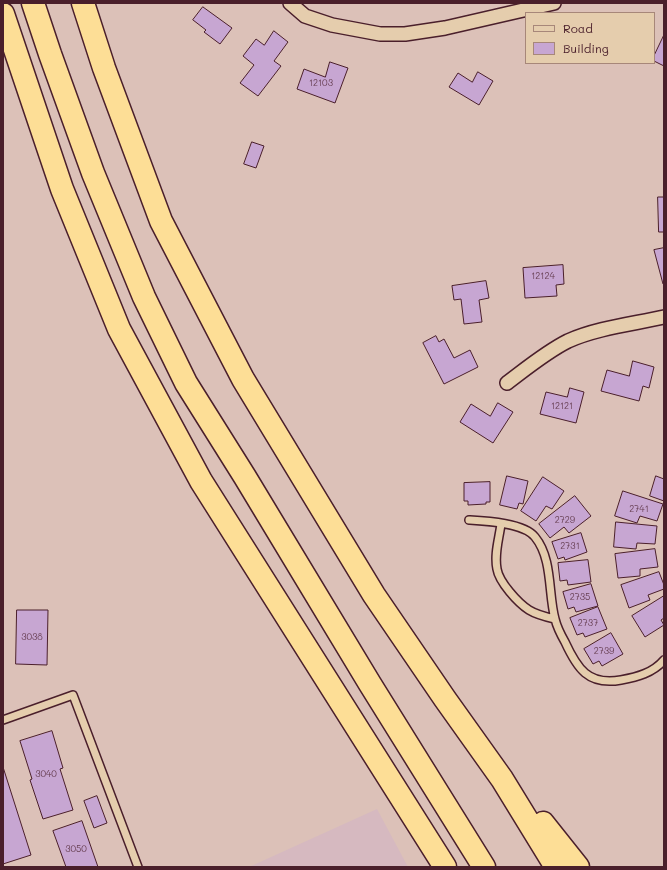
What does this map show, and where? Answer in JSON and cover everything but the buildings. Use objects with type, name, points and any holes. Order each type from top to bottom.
[{"type":"highway","points":[[33,3],[93,173],[144,297],[186,383],[246,476],[370,684],[484,867]]},
{"type":"highway","points":[[83,3],[104,68],[161,221],[243,379],[374,595],[445,700],[502,779],[556,867]]},
{"type":"highway","points":[[3,14],[62,189],[119,329],[201,481],[444,867]]},
{"type":"highway","points":[[445,700],[578,867]]},
{"type":"highway","points":[[502,779],[544,867]]},
{"type":"street","points":[[290,3],[305,16],[332,25],[380,34],[404,34],[445,28],[554,3]]},
{"type":"street","points":[[507,383],[549,351],[569,341],[589,333],[664,317]]},
{"type":"lane","points":[[469,520],[501,524],[524,530],[535,536],[545,554],[555,619],[574,662],[585,674],[598,680],[616,681],[635,678],[648,673],[661,664],[664,660]]},
{"type":"lane","points":[[501,524],[496,556],[497,571],[501,579],[505,586],[529,610],[542,616],[555,619]]},
{"type":"lane","points":[[3,720],[73,695],[138,867]]},
{"type":"shaded area","points":[[377,809],[408,867],[249,867]]}]
